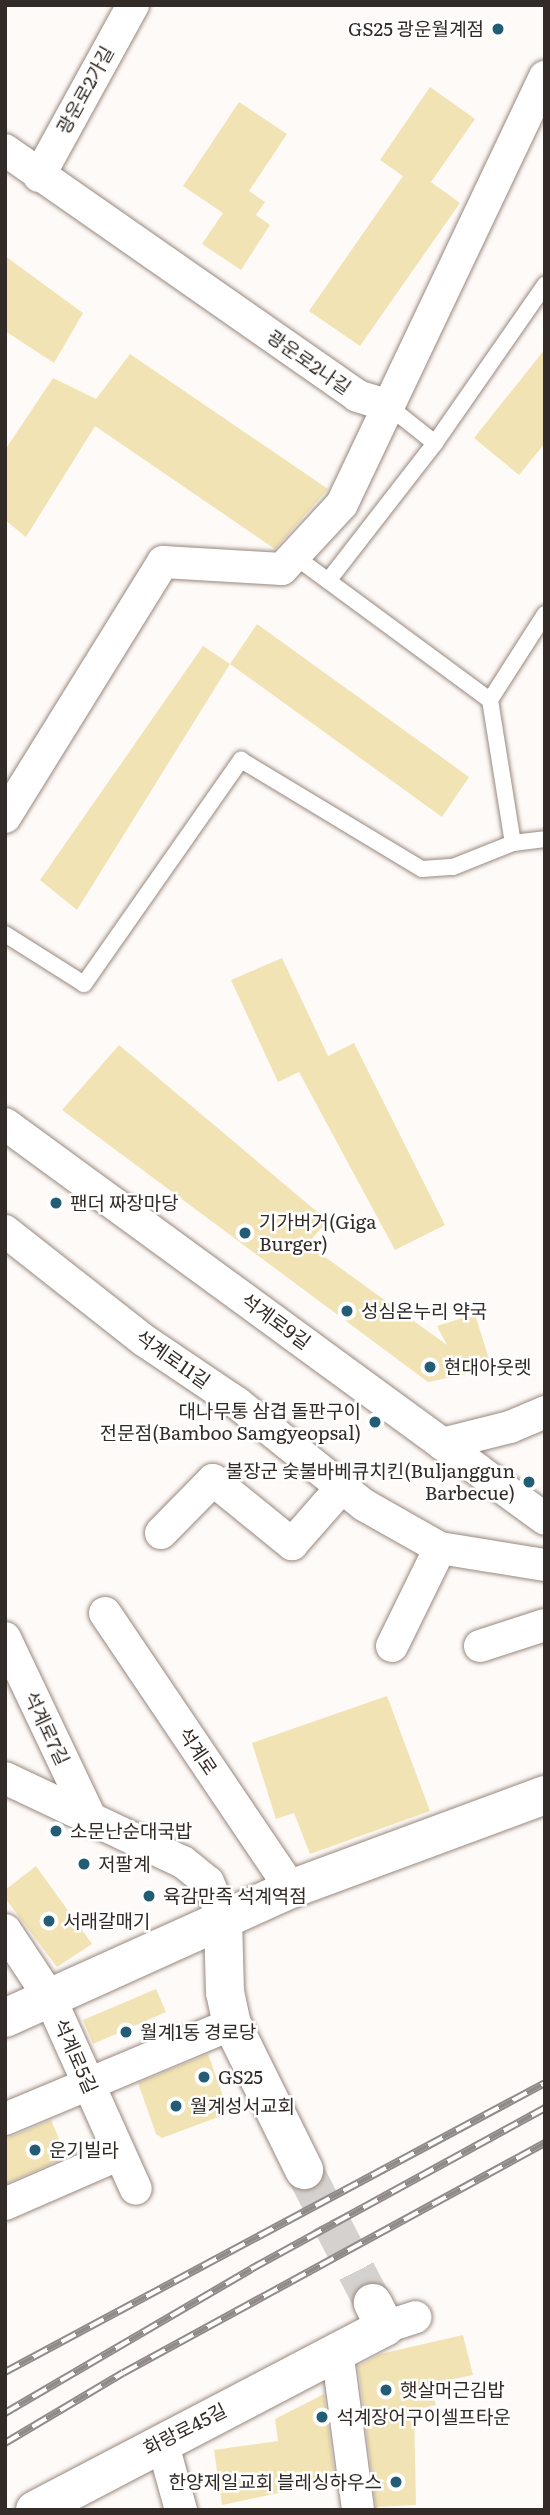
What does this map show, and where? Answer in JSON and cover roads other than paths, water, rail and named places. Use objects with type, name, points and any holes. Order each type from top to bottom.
[{"type":"street","name":"광운로2가길","points":[[39,176],[133,5]]},
{"type":"street","points":[[5,817],[163,562],[282,569],[342,503],[545,77]]},
{"type":"street","name":"광운로2나길","points":[[5,150],[357,396],[387,405]]},
{"type":"street","name":"석계로9길","points":[[5,1124],[545,1519]]},
{"type":"street","name":"석계로11길","points":[[5,1231],[364,1505],[440,1548],[545,1565]]},
{"type":"street","points":[[442,1444],[510,1427],[545,1412]]},
{"type":"street","points":[[161,1533],[213,1480],[292,1544],[342,1486]]},
{"type":"street","points":[[392,1646],[440,1548]]},
{"type":"street","name":"석계로","points":[[104,1613],[292,1889]]},
{"type":"street","points":[[480,1646],[545,1625]]},
{"type":"street","name":"석계로7길","points":[[5,1639],[90,1817]]},
{"type":"street","points":[[5,1778],[183,1862],[208,1882],[223,1918],[225,1992],[232,2024],[304,2170]]},
{"type":"street","points":[[5,2018],[292,1889],[545,1795]]},
{"type":"street","name":"석계로5길","points":[[5,1930],[50,1998],[136,2189]]},
{"type":"street","points":[[5,2119],[232,2024]]},
{"type":"street","points":[[5,2204],[120,2154]]},
{"type":"street","name":"화랑로45길","points":[[42,2508],[162,2441],[337,2350],[391,2316]]},
{"type":"street","points":[[337,2350],[358,2510]]},
{"type":"street","points":[[162,2441],[181,2510]]},
{"type":"lane","points":[[328,581],[435,443],[545,285]]},
{"type":"lane","points":[[387,405],[435,443]]},
{"type":"lane","points":[[293,555],[491,701]]},
{"type":"lane","points":[[513,843],[491,701],[545,614]]},
{"type":"lane","points":[[5,934],[83,984],[241,760],[422,869],[453,867],[513,843],[545,839]]},
{"type":"tunnel","points":[[304,2170],[373,2303]]},
{"type":"railway","points":[[5,2372],[545,2083]]},
{"type":"railway","points":[[5,2413],[251,2269],[545,2108]]},
{"type":"railway","points":[[5,2443],[123,2373],[545,2143]]},
{"type":"place","name":"GS25 광운월계점","points":[[498,29]]},
{"type":"place","name":"팬더 짜장마당","points":[[56,1203]]},
{"type":"place","name":"기가버거(Giga Burger)","points":[[245,1233]]},
{"type":"place","name":"성심온누리 약국","points":[[347,1311]]},
{"type":"place","name":"현대아웃렛","points":[[430,1367]]},
{"type":"place","name":"대나무통 삼겹 돌판구이 전문점(Bamboo Samgyeopsal)","points":[[375,1422]]},
{"type":"place","name":"불장군 숯불바베큐치킨(Buljanggun Barbecue)","points":[[529,1482]]},
{"type":"place","name":"소문난순대국밥","points":[[56,1831]]},
{"type":"place","name":"저팔계","points":[[84,1864]]},
{"type":"place","name":"육감만족 석계역점","points":[[149,1896]]},
{"type":"place","name":"서래갈매기","points":[[49,1921]]},
{"type":"place","name":"월계1동 경로당","points":[[126,2032]]},
{"type":"place","name":"GS25","points":[[204,2077]]},
{"type":"place","name":"월계성서교회","points":[[176,2106]]},
{"type":"place","name":"운기빌라","points":[[35,2150]]},
{"type":"place","name":"햇살머근김밥","points":[[386,2390]]},
{"type":"place","name":"석계장어구이셀프타운","points":[[322,2417]]},
{"type":"place","name":"한양제일교회 블레싱하우스","points":[[396,2482]]}]
